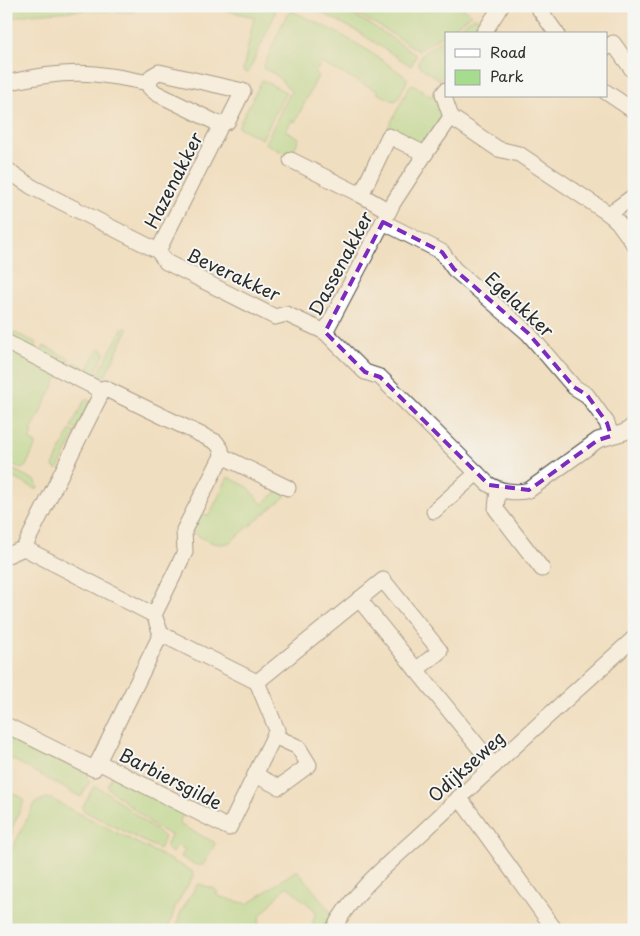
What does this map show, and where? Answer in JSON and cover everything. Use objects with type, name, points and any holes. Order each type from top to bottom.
[{"type":"street","points":[[484,32],[501,6]]},
{"type":"street","points":[[537,6],[556,32]]},
{"type":"street","points":[[608,47],[613,43],[634,72]]},
{"type":"street","name":"Hazenakker","points":[[158,251],[221,125],[228,121],[243,91],[158,72],[152,76],[149,83],[150,88],[156,93],[221,125]]},
{"type":"street","points":[[6,83],[38,76],[94,74],[149,83]]},
{"type":"street","points":[[608,93],[634,111]]},
{"type":"street","points":[[445,98],[451,117],[498,149],[519,154],[609,214],[618,222],[634,244]]},
{"type":"street","name":"Dassenakker","points":[[325,332],[386,216],[451,117]]},
{"type":"street","name":"Dassenakker","points":[[361,195],[389,136],[425,154]]},
{"type":"street","name":"Dassenakker","points":[[291,160],[361,195],[386,216]]},
{"type":"street","name":"Beverakker","points":[[6,169],[32,187],[158,251],[166,262],[275,317],[286,314],[325,332],[365,372],[380,377],[476,473],[489,485],[498,489]]},
{"type":"street","points":[[609,214],[634,196]]},
{"type":"street","name":"Egelakker","points":[[386,216],[442,252],[454,269],[528,333],[574,387],[587,395],[607,423],[611,436]]},
{"type":"street","points":[[6,342],[216,442],[221,448],[222,456],[184,530],[185,552],[154,615]]},
{"type":"street","points":[[6,556],[24,548],[103,389]]},
{"type":"street","points":[[542,569],[496,510],[498,489],[519,492],[529,490],[598,440],[625,432],[634,425]]},
{"type":"street","points":[[222,456],[288,488]]},
{"type":"street","points":[[434,511],[476,473]]},
{"type":"street","points":[[24,548],[154,615],[161,634],[257,682],[277,730],[274,736],[298,747],[309,765],[279,788],[255,775]]},
{"type":"street","points":[[257,682],[383,580],[440,651],[416,670]]},
{"type":"street","points":[[360,599],[494,766]]},
{"type":"street","name":"Barbiersgilde","points":[[6,725],[94,769],[161,634]]},
{"type":"street","name":"Odijkseweg","points":[[332,930],[364,887],[634,638]]},
{"type":"street","name":"Barbiersgilde","points":[[98,762],[229,828],[274,736]]},
{"type":"street","points":[[460,798],[556,930]]},
{"type":"highlighted area","points":[[383,222],[442,252],[454,269],[528,333],[574,387],[587,395],[607,423],[611,436],[598,440],[529,490],[489,485],[380,377],[365,372],[325,332]]},
{"type":"green space","points":[[18,6],[135,6],[134,12],[88,10],[30,14],[6,19],[6,8]]},
{"type":"green space","points":[[207,6],[274,6],[275,14],[248,73],[243,70],[254,17]]},
{"type":"green space","points":[[309,6],[337,6],[370,24],[414,53],[416,56],[411,66],[357,31]]},
{"type":"green space","points":[[343,6],[460,6],[470,13],[470,16],[419,51]]},
{"type":"green space","points":[[290,12],[294,12],[338,33],[364,48],[405,76],[407,81],[398,99],[394,101],[321,63],[315,73],[318,76],[295,122],[292,120],[286,131],[299,138],[292,155],[289,156],[265,143],[291,91],[276,75],[263,68],[285,18]]},
{"type":"green space","points":[[474,17],[480,20],[472,32],[453,32]]},
{"type":"green space","points":[[445,38],[445,73],[442,78],[438,79],[419,66],[418,62],[423,53]]},
{"type":"green space","points":[[262,80],[286,92],[262,139],[238,127]]},
{"type":"green space","points":[[413,84],[432,97],[435,93],[443,112],[442,117],[423,146],[387,130],[409,87]]},
{"type":"green space","points":[[123,327],[128,329],[105,376],[101,374],[99,378],[102,380],[99,386],[94,381]]},
{"type":"green space","points":[[13,332],[37,343],[33,351],[9,340]]},
{"type":"green space","points":[[6,345],[60,373],[31,431],[33,433],[29,440],[36,444],[26,466],[22,469],[6,461]]},
{"type":"green space","points":[[44,346],[68,358],[70,360],[66,367],[39,355]]},
{"type":"green space","points":[[98,348],[105,353],[90,380],[71,370],[75,362],[88,369]]},
{"type":"green space","points":[[88,399],[90,401],[77,430],[71,427],[84,401]]},
{"type":"green space","points":[[70,430],[76,433],[58,469],[55,469],[53,466]]},
{"type":"green space","points":[[6,466],[36,481],[38,488],[36,489],[6,474]]},
{"type":"green space","points":[[228,477],[248,487],[262,504],[279,491],[286,496],[230,542],[220,544],[205,540],[191,531],[199,512],[209,516]]},
{"type":"green space","points":[[12,732],[88,773],[86,779],[90,781],[81,797],[6,756],[6,736],[9,737]]},
{"type":"green space","points":[[113,775],[184,811],[179,824],[215,844],[203,865],[195,864],[181,857],[185,849],[177,845],[172,853],[167,849],[166,846],[171,835],[157,828],[109,789],[107,785]]},
{"type":"green space","points":[[94,786],[108,793],[164,837],[159,849],[84,811],[82,808]]},
{"type":"green space","points":[[7,790],[23,798],[24,801],[6,846]]},
{"type":"green space","points":[[46,798],[192,871],[193,876],[175,907],[168,930],[78,930],[6,923],[6,861],[34,805]]},
{"type":"green space","points":[[295,871],[298,871],[329,910],[333,918],[331,922],[327,920],[325,926],[328,927],[323,929],[312,926],[316,911],[287,886],[260,916],[257,930],[176,930],[180,914],[199,884],[215,889],[217,895],[248,904]]}]
